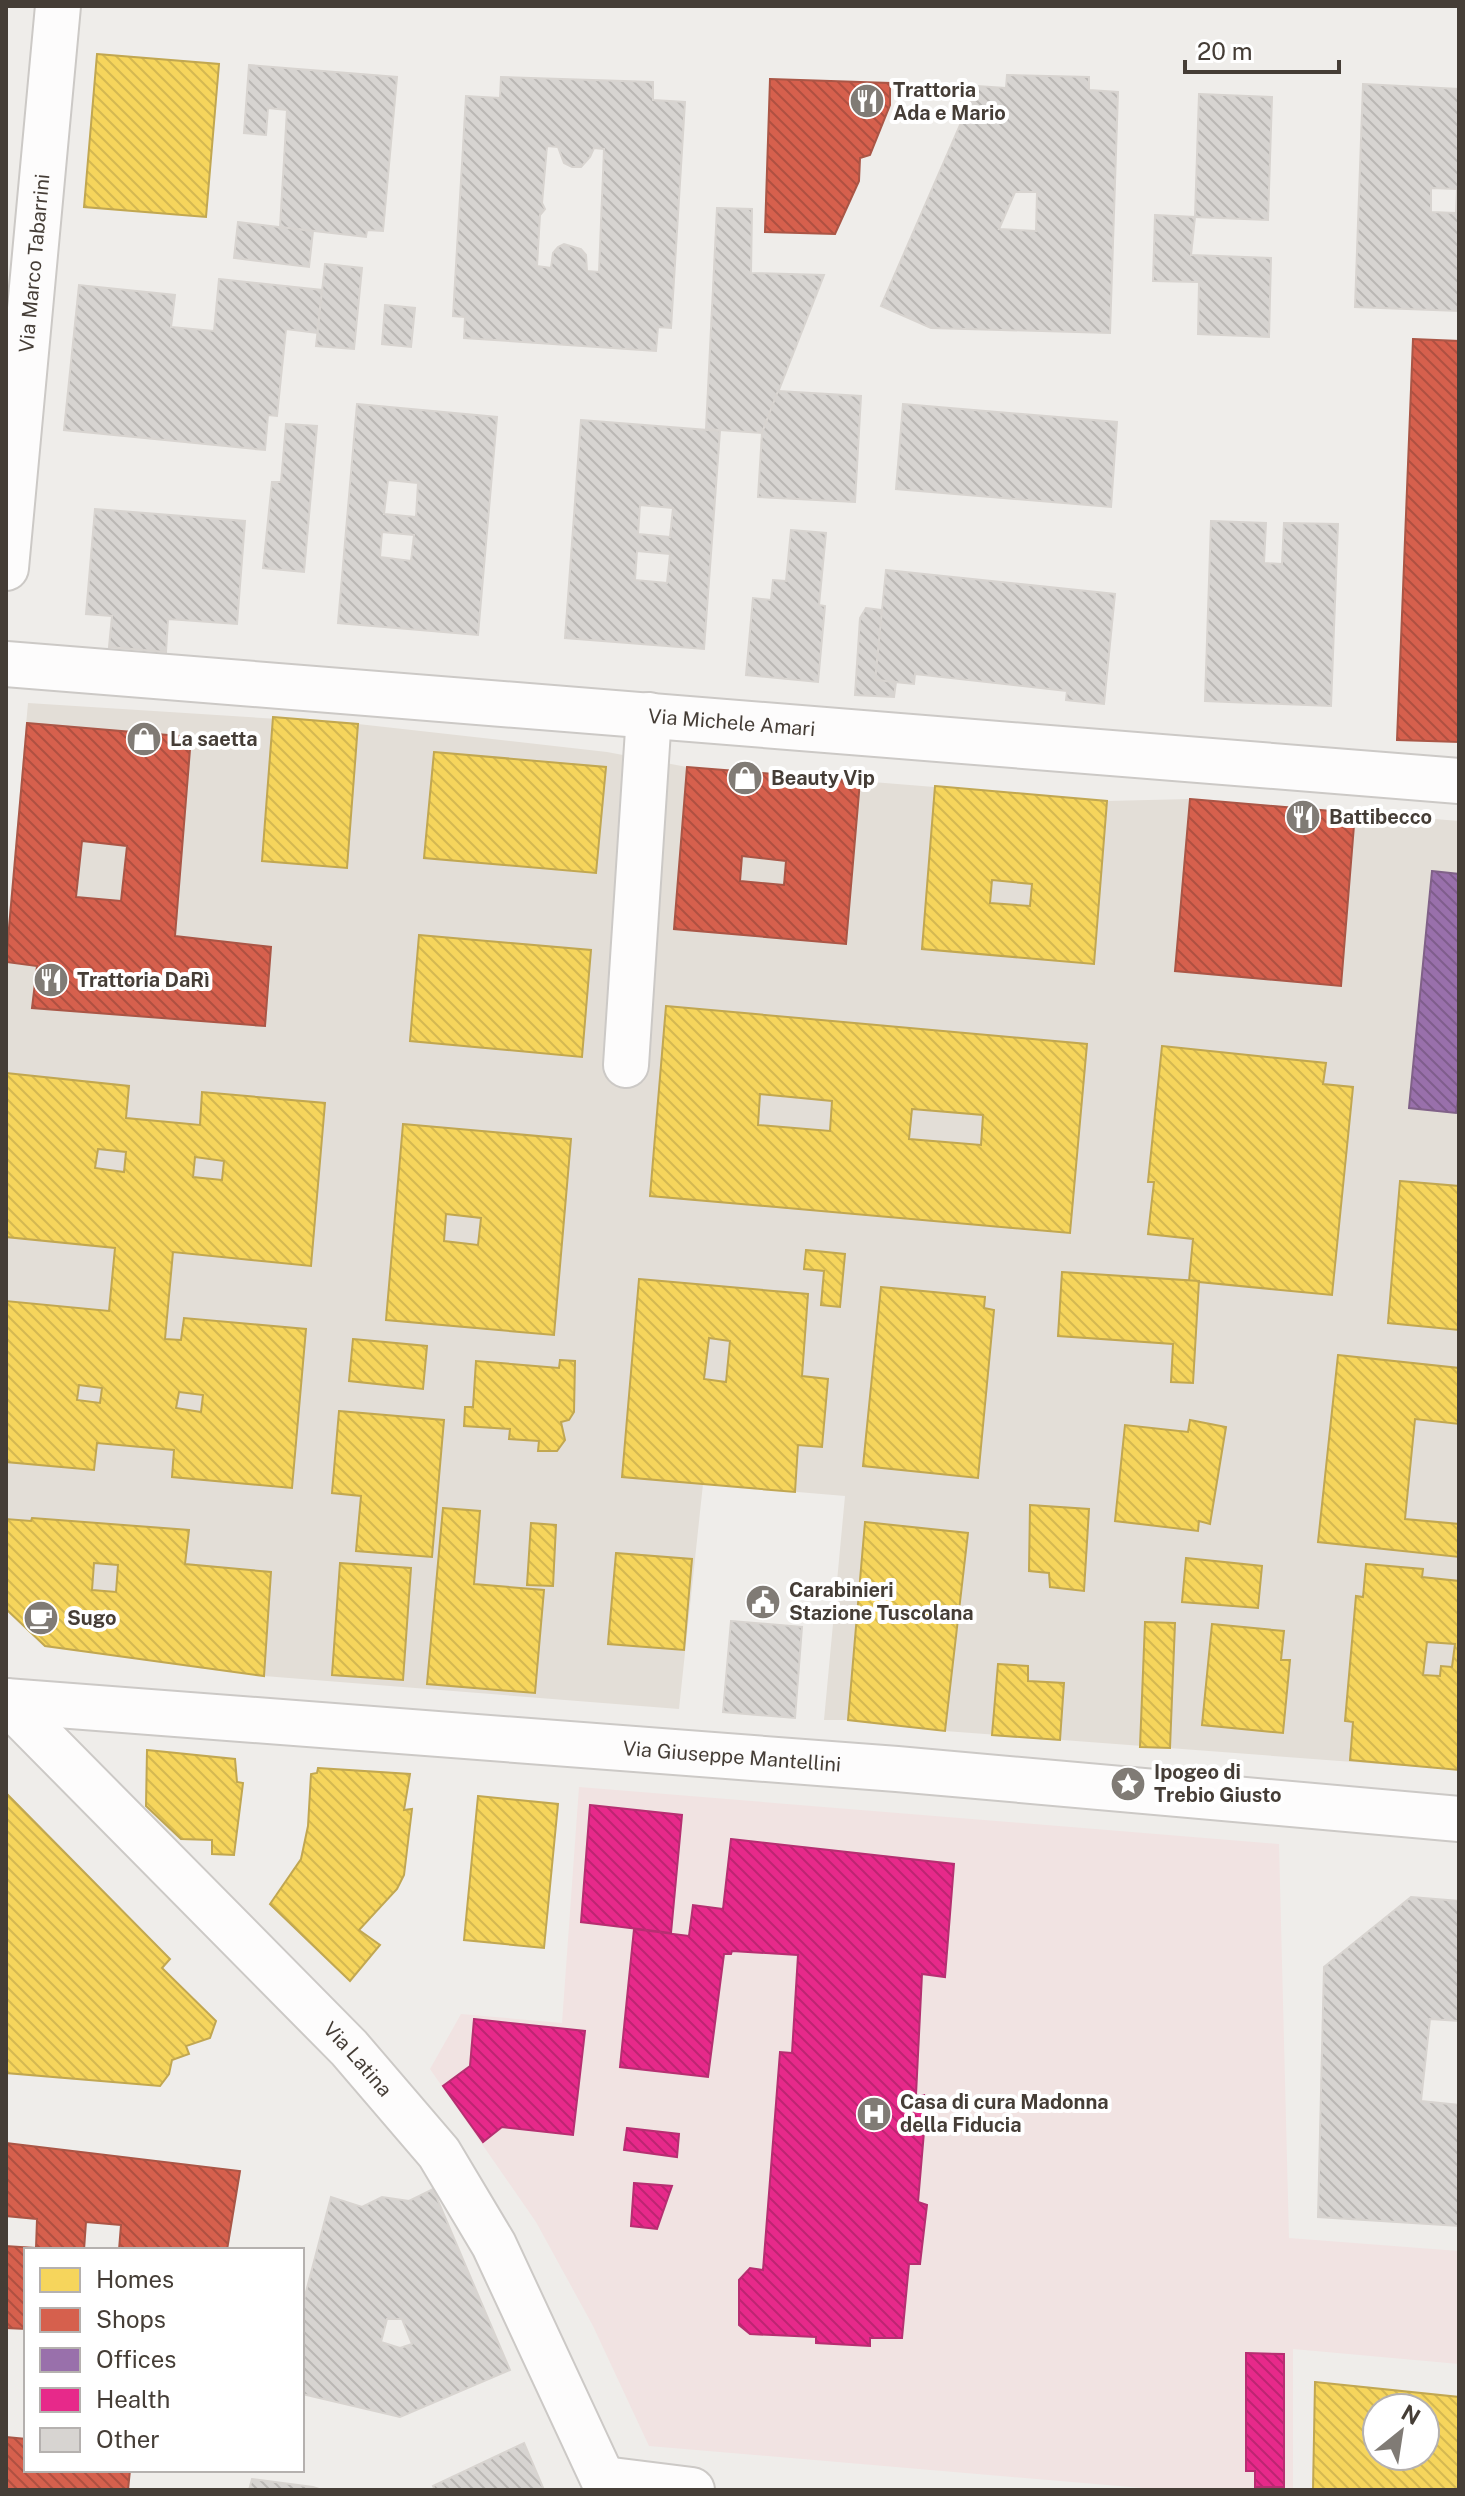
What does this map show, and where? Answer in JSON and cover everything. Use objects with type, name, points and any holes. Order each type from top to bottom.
[{"type":"street","name":"Via Marco Tabarrini","points":[[6,568],[58,6]]},
{"type":"street","name":"Via Michele Amari","points":[[6,664],[1459,781]]},
{"type":"street","points":[[626,1065],[649,715]]},
{"type":"street","name":"Via Giuseppe Mantellini","points":[[6,1701],[881,1768],[1459,1819]]},
{"type":"street","name":"Via Latina","points":[[6,1701],[349,2048],[439,2153],[494,2245],[606,2485]]},
{"type":"street","points":[[606,2485],[692,2490]]},
{"type":"shaded area","points":[[28,703],[358,724],[607,752],[687,767],[1107,801],[1190,799],[1459,821],[1459,1770],[824,1720],[845,1496],[703,1484],[679,1709],[264,1676],[45,1646],[6,1609],[6,947]]},
{"type":"shaded area","name":"Casa di cura Madonna della Fiducia","points":[[579,1787],[1279,1844],[1289,2238],[1459,2251],[1459,2364],[1293,2349],[1293,2490],[1166,2490],[649,2446],[593,2326],[536,2222],[430,2069],[461,2014],[562,2023]]},
{"type":"building: Homes","points":[[97,54],[219,64],[206,217],[84,207]]},
{"type":"building: Homes","points":[[273,717],[358,724],[347,868],[262,861]]},
{"type":"building: Homes","points":[[434,752],[606,767],[596,873],[424,858]]},
{"type":"building: Homes","points":[[935,786],[1107,801],[1094,964],[922,949]],"holes":[[[992,880],[1032,884],[1030,906],[990,903]]]},
{"type":"building: Homes","points":[[419,935],[591,950],[582,1057],[410,1041]]},
{"type":"building: Homes","points":[[666,1006],[1087,1044],[1070,1233],[650,1196]],"holes":[[[760,1094],[832,1101],[830,1131],[758,1125]],[[912,1109],[983,1115],[981,1145],[909,1139]]]},
{"type":"building: Homes","points":[[1162,1046],[1326,1063],[1323,1084],[1353,1087],[1332,1295],[1189,1281],[1193,1239],[1148,1234],[1154,1182],[1148,1182]]},
{"type":"building: Homes","points":[[6,1073],[129,1086],[126,1118],[200,1125],[202,1092],[325,1103],[311,1266],[173,1252],[165,1339],[181,1340],[184,1318],[306,1329],[292,1488],[172,1477],[174,1450],[97,1443],[94,1470],[6,1462],[6,1301],[109,1311],[115,1248],[6,1237]],"holes":[[[98,1149],[126,1152],[124,1172],[95,1168]],[[195,1157],[224,1161],[222,1180],[193,1177]],[[79,1385],[102,1388],[100,1403],[77,1400]],[[179,1392],[203,1395],[201,1412],[176,1408]]]},
{"type":"building: Homes","points":[[403,1124],[571,1139],[554,1335],[386,1320]],"holes":[[[446,1214],[481,1218],[478,1245],[444,1241]]]},
{"type":"building: Homes","points":[[1400,1181],[1459,1186],[1459,1330],[1388,1323]]},
{"type":"building: Homes","points":[[806,1250],[845,1254],[840,1307],[821,1305],[824,1271],[804,1269]]},
{"type":"building: Homes","points":[[1062,1272],[1199,1281],[1193,1383],[1171,1382],[1173,1344],[1058,1336]]},
{"type":"building: Homes","points":[[639,1279],[808,1294],[802,1376],[828,1379],[822,1447],[798,1445],[795,1492],[622,1477]],"holes":[[[709,1338],[730,1341],[726,1382],[704,1379]]]},
{"type":"building: Homes","points":[[881,1287],[985,1297],[984,1308],[994,1310],[978,1478],[863,1466]]},
{"type":"building: Homes","points":[[353,1339],[427,1346],[423,1389],[349,1381]]},
{"type":"building: Homes","points":[[1338,1355],[1459,1368],[1459,1424],[1415,1419],[1405,1519],[1459,1524],[1459,1557],[1318,1542]]},
{"type":"building: Homes","points":[[560,1360],[575,1361],[574,1412],[569,1420],[561,1422],[565,1440],[557,1451],[538,1451],[539,1441],[509,1439],[510,1429],[464,1426],[465,1407],[473,1407],[476,1361],[559,1368]]},
{"type":"building: Homes","points":[[339,1411],[444,1420],[432,1557],[356,1551],[361,1496],[332,1493]]},
{"type":"building: Homes","points":[[1190,1420],[1226,1427],[1210,1524],[1199,1521],[1198,1531],[1115,1521],[1125,1425],[1188,1432]]},
{"type":"building: Homes","points":[[1030,1505],[1089,1509],[1084,1591],[1050,1587],[1049,1573],[1029,1571]]},
{"type":"building: Homes","points":[[443,1508],[480,1511],[474,1584],[544,1590],[535,1693],[427,1684]]},
{"type":"building: Homes","points":[[32,1518],[189,1530],[185,1564],[271,1572],[264,1676],[45,1646],[6,1609],[6,1519],[31,1521]],"holes":[[[94,1563],[118,1565],[116,1592],[92,1590]]]},
{"type":"building: Homes","points":[[865,1522],[968,1533],[945,1731],[848,1720]]},
{"type":"building: Homes","points":[[531,1523],[556,1525],[553,1586],[527,1585]]},
{"type":"building: Homes","points":[[616,1553],[692,1559],[684,1650],[608,1644]]},
{"type":"building: Homes","points":[[1186,1558],[1262,1566],[1258,1608],[1182,1602]]},
{"type":"building: Homes","points":[[340,1563],[411,1568],[403,1680],[332,1675]]},
{"type":"building: Homes","points":[[1366,1564],[1423,1569],[1422,1577],[1459,1581],[1459,1770],[1350,1760],[1353,1722],[1345,1721],[1356,1596],[1363,1597]],"holes":[[[1427,1642],[1455,1644],[1452,1667],[1441,1666],[1440,1676],[1423,1675]]]},
{"type":"building: Homes","points":[[1145,1622],[1175,1623],[1170,1748],[1140,1747]]},
{"type":"building: Homes","points":[[1212,1624],[1284,1631],[1281,1660],[1290,1660],[1283,1733],[1202,1725]]},
{"type":"building: Homes","points":[[998,1664],[1028,1666],[1028,1681],[1064,1683],[1060,1740],[992,1735]]},
{"type":"building: Homes","points":[[147,1750],[235,1759],[237,1782],[243,1783],[234,1855],[212,1854],[212,1840],[181,1839],[146,1806]]},
{"type":"building: Homes","points":[[318,1768],[410,1774],[404,1810],[412,1809],[404,1875],[397,1889],[359,1930],[380,1945],[350,1981],[270,1904],[301,1859],[308,1826],[311,1774],[317,1773]]},
{"type":"building: Homes","points":[[6,1793],[170,1959],[162,1968],[216,2021],[210,2038],[186,2046],[189,2054],[172,2060],[169,2074],[160,2086],[6,2073]]},
{"type":"building: Homes","points":[[478,1796],[558,1804],[544,1948],[464,1940]]},
{"type":"building: Homes","points":[[1315,2382],[1411,2392],[1361,2392],[1361,2472],[1441,2472],[1441,2395],[1459,2397],[1459,2490],[1313,2490]]},
{"type":"building: Shops","points":[[770,79],[890,83],[890,105],[870,155],[860,158],[859,181],[835,234],[765,232]]},
{"type":"building: Shops","points":[[1413,339],[1459,341],[1459,742],[1397,740]]},
{"type":"building: Shops","points":[[27,723],[191,737],[175,936],[271,947],[265,1026],[32,1008],[37,966],[6,962]],"holes":[[[82,841],[127,846],[121,901],[76,897]]]},
{"type":"building: Shops","points":[[687,767],[860,781],[846,944],[674,929]],"holes":[[[742,856],[786,861],[784,885],[740,881]]]},
{"type":"building: Shops","points":[[1190,799],[1355,813],[1341,986],[1175,971]]},
{"type":"building: Shops","points":[[6,2143],[240,2171],[227,2248],[119,2248],[121,2225],[86,2222],[84,2248],[36,2248],[37,2219],[6,2216]]},
{"type":"building: Shops","points":[[6,2246],[36,2248],[24,2248],[24,2329],[6,2328]]},
{"type":"building: Shops","points":[[6,2437],[24,2439],[24,2472],[130,2472],[128,2490],[6,2490]]},
{"type":"building: Offices","points":[[1432,871],[1459,874],[1459,1092],[1456,1113],[1409,1108]]},
{"type":"building: Health","points":[[590,1805],[682,1815],[671,1933],[581,1922]]},
{"type":"building: Health","points":[[731,1839],[954,1864],[945,1977],[922,1974],[916,2095],[924,2095],[923,2102],[932,2102],[930,2132],[924,2132],[918,2202],[927,2205],[920,2264],[909,2264],[902,2338],[870,2338],[870,2346],[816,2343],[816,2337],[750,2334],[739,2325],[739,2280],[750,2268],[763,2270],[780,2052],[792,2053],[798,1955],[732,1951],[731,1954],[724,1954],[708,2077],[620,2067],[634,1929],[689,1936],[693,1905],[723,1909]]},
{"type":"building: Health","points":[[474,2019],[585,2031],[573,2135],[502,2127],[483,2142],[443,2086],[470,2066]]},
{"type":"building: Health","points":[[627,2128],[679,2134],[677,2157],[624,2150]]},
{"type":"building: Health","points":[[634,2183],[672,2186],[657,2229],[631,2226]]},
{"type":"building: Health","points":[[1246,2353],[1284,2354],[1284,2487],[1255,2487],[1255,2471],[1246,2471]]},
{"type":"building: Other","points":[[249,65],[397,77],[383,231],[367,230],[366,237],[280,227],[287,110],[268,108],[266,135],[244,133]]},
{"type":"building: Other","points":[[1007,75],[1089,77],[1089,90],[1118,92],[1110,333],[931,328],[881,306],[977,86],[1006,88]],"holes":[[[1015,192],[1037,192],[1036,231],[999,229]]]},
{"type":"building: Other","points":[[501,77],[653,82],[653,100],[685,102],[671,328],[658,327],[656,351],[464,338],[465,317],[453,316],[466,96],[500,98]],"holes":[[[547,146],[558,147],[564,163],[572,167],[581,167],[594,148],[604,149],[599,272],[587,271],[586,255],[581,249],[564,244],[553,253],[551,268],[537,266],[540,215],[545,209],[542,203]]]},
{"type":"building: Other","points":[[1363,84],[1459,89],[1459,311],[1355,307]],"holes":[[[1431,188],[1457,189],[1456,213],[1431,212]]]},
{"type":"building: Other","points":[[1199,94],[1272,97],[1268,220],[1195,217]]},
{"type":"building: Other","points":[[717,208],[752,209],[751,273],[824,275],[762,433],[706,429]]},
{"type":"building: Other","points":[[1155,215],[1195,217],[1191,255],[1271,258],[1269,337],[1198,334],[1199,282],[1153,281]]},
{"type":"building: Other","points":[[238,222],[313,231],[309,267],[234,258]]},
{"type":"building: Other","points":[[325,264],[362,268],[354,349],[316,346]]},
{"type":"building: Other","points":[[219,279],[322,290],[317,333],[286,329],[277,416],[268,415],[265,450],[64,430],[79,285],[175,295],[171,327],[214,331]]},
{"type":"building: Other","points":[[385,305],[415,308],[411,347],[382,344]]},
{"type":"building: Other","points":[[778,391],[861,396],[855,502],[758,497],[762,433]]},
{"type":"building: Other","points":[[357,404],[497,417],[478,635],[338,623]],"holes":[[[388,480],[418,483],[416,517],[384,514]],[[382,532],[414,535],[411,561],[380,557]]]},
{"type":"building: Other","points":[[903,404],[1117,422],[1111,507],[896,489]]},
{"type":"building: Other","points":[[581,420],[720,431],[704,649],[565,638]],"holes":[[[640,505],[673,508],[670,537],[638,534]],[[637,551],[670,554],[667,583],[635,580]]]},
{"type":"building: Other","points":[[286,424],[317,426],[304,572],[263,568],[272,482],[281,482]]},
{"type":"building: Other","points":[[95,509],[245,521],[237,624],[168,619],[166,652],[109,647],[112,616],[86,614]]},
{"type":"building: Other","points":[[1211,521],[1266,523],[1264,563],[1282,564],[1284,523],[1338,524],[1331,706],[1205,701]]},
{"type":"building: Other","points":[[791,530],[826,533],[819,605],[825,606],[818,682],[746,675],[753,598],[771,600],[773,580],[786,581]]},
{"type":"building: Other","points":[[886,570],[1115,594],[1104,704],[1066,700],[1067,691],[915,674],[914,684],[875,680]]},
{"type":"building: Other","points":[[866,608],[882,610],[875,680],[896,682],[894,697],[855,695],[860,618]]},
{"type":"building: Other","points":[[731,1621],[802,1627],[795,1718],[723,1712]]},
{"type":"building: Other","points":[[1411,1897],[1459,1901],[1459,2021],[1430,2019],[1421,2101],[1459,2105],[1459,2226],[1318,2217],[1324,1967]]},
{"type":"building: Other","points":[[433,2189],[510,2370],[400,2417],[304,2394],[304,2299],[331,2197],[362,2207],[382,2197],[409,2201]],"holes":[[[387,2319],[402,2319],[412,2344],[400,2348],[381,2342]]]},
{"type":"building: Other","points":[[524,2443],[544,2490],[435,2490],[433,2486]]},
{"type":"building: Other","points":[[252,2479],[313,2487],[322,2490],[249,2490]]},
{"type":"place","name":"Trattoria Ada e Mario","points":[[867,101]]},
{"type":"place","name":"La saetta","points":[[144,739]]},
{"type":"place","name":"Beauty Vip","points":[[745,778]]},
{"type":"place","name":"Battibecco","points":[[1303,817]]},
{"type":"place","name":"Trattoria DaRì","points":[[51,980]]},
{"type":"place","name":"Carabinieri Stazione Tuscolana","points":[[763,1602]]},
{"type":"place","name":"Sugo","points":[[41,1618]]},
{"type":"place","name":"Ipogeo di Trebio Giusto","points":[[1128,1784]]},
{"type":"place","name":"Casa di cura Madonna della Fiducia","points":[[874,2114]]}]
